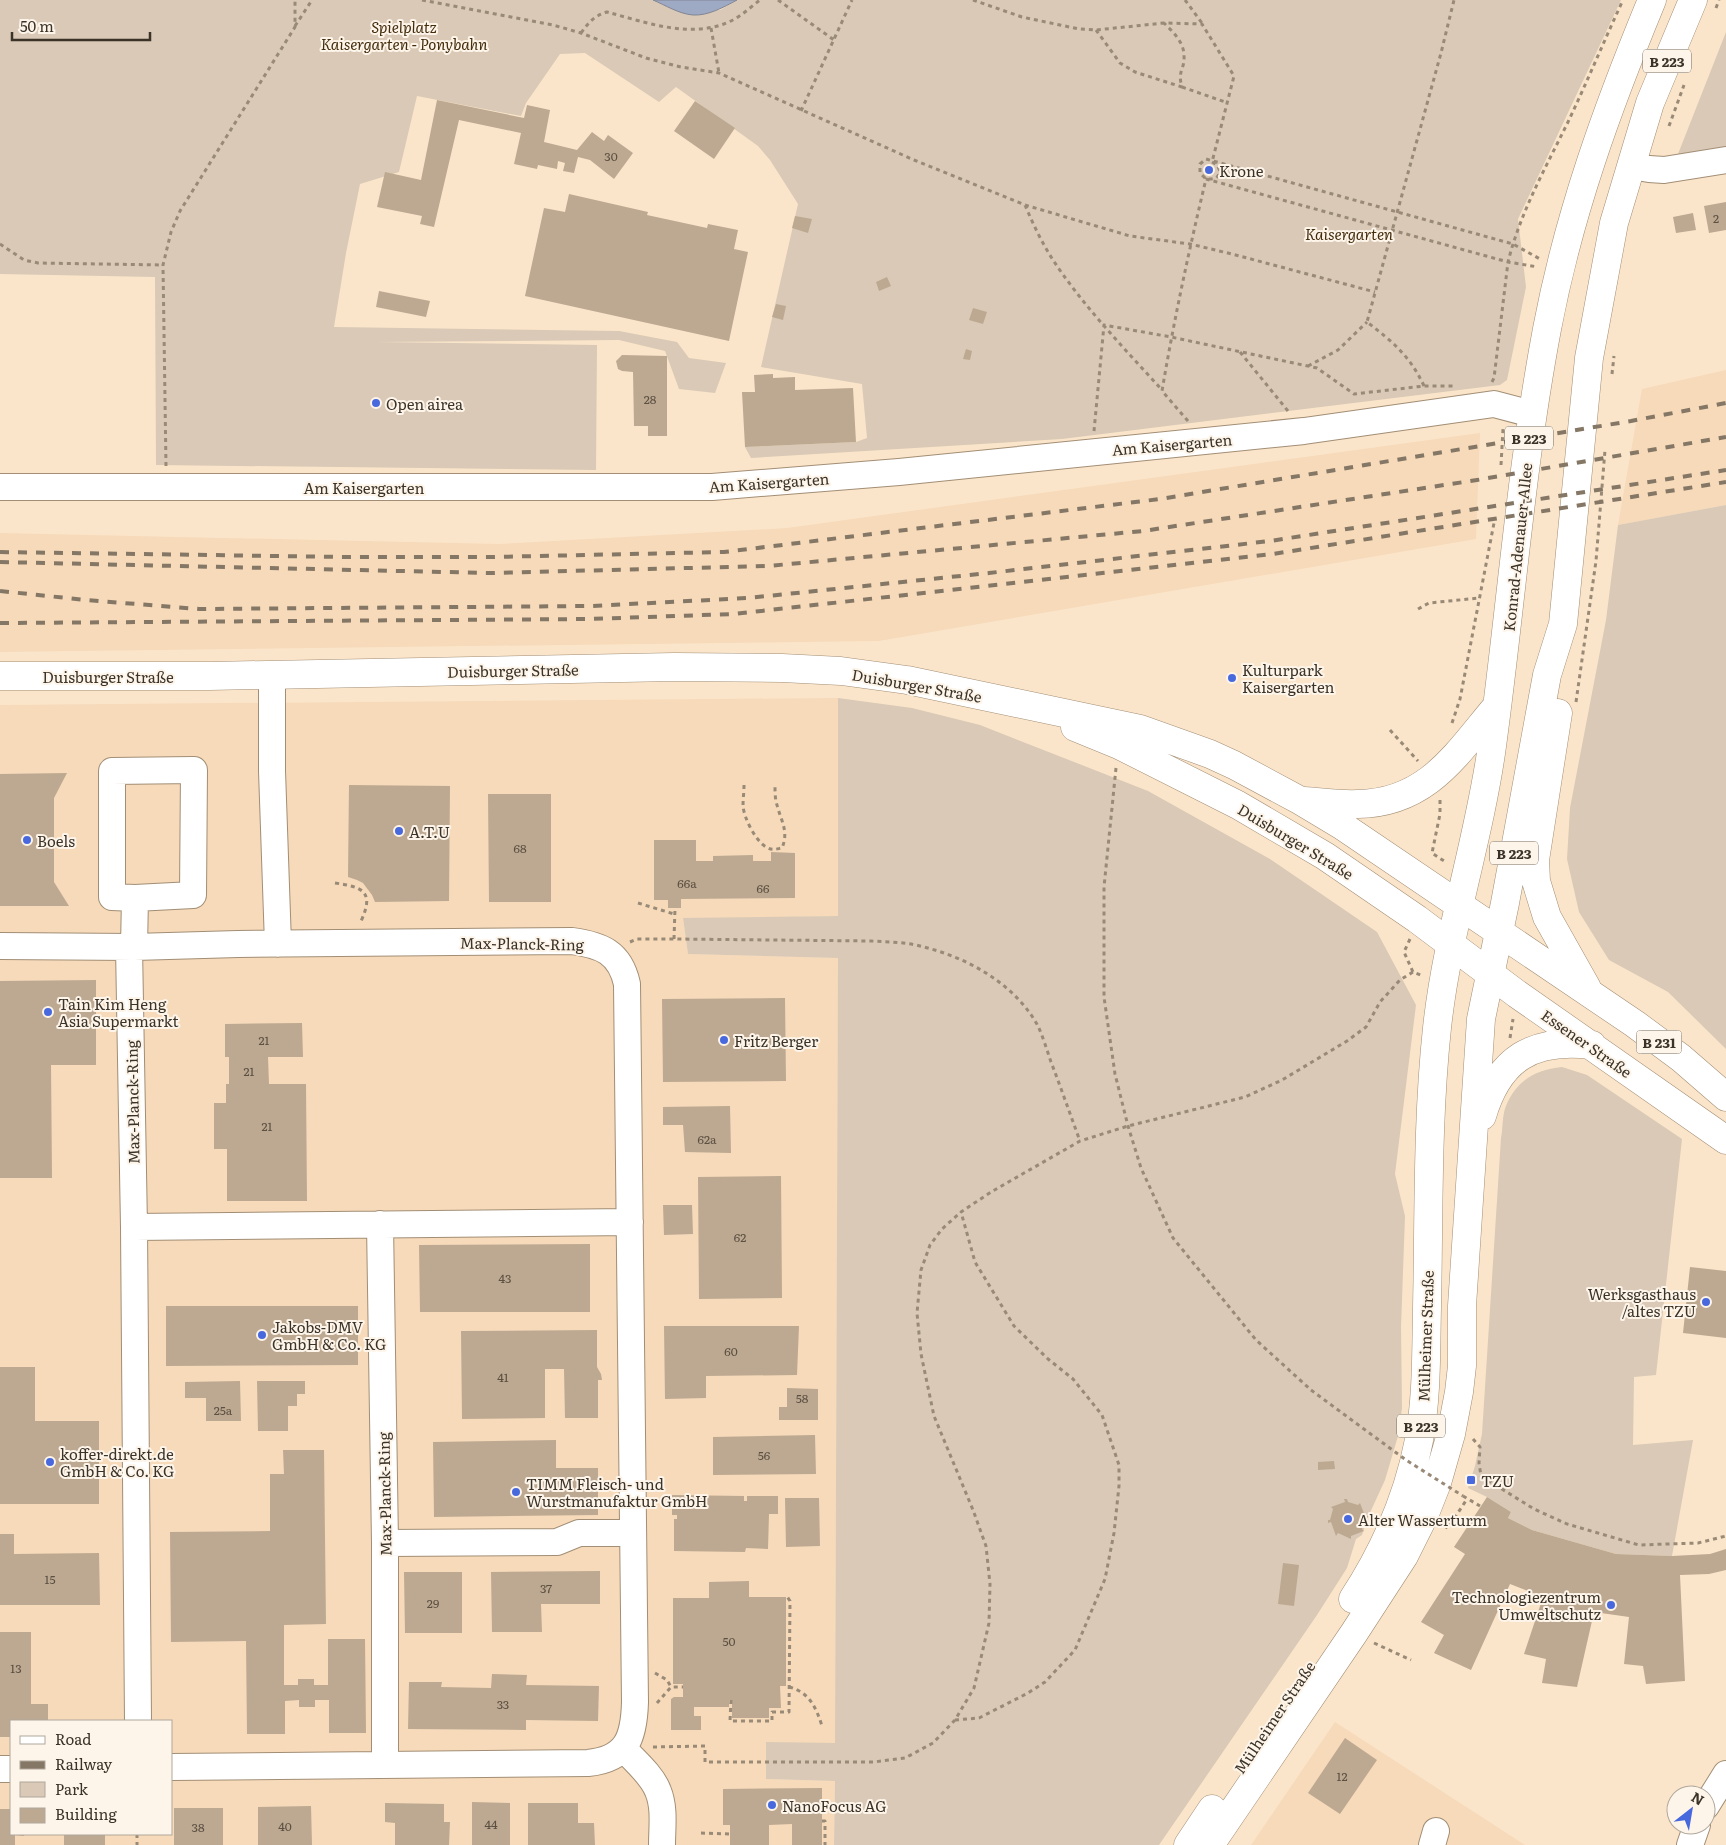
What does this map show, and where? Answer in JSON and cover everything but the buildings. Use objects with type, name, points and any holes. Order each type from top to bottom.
[{"type":"main road","name":"Konrad-Adenauer-Allee","points":[[1450,943],[1490,760],[1506,644],[1532,414],[1548,324],[1579,194],[1603,124],[1652,0]]},
{"type":"main road","name":"B 223","points":[[1489,974],[1547,675],[1563,624],[1589,358],[1614,223],[1650,103],[1703,8]]},
{"type":"main road","points":[[1603,124],[1631,166]]},
{"type":"main road","points":[[1563,624],[1564,680],[1535,860],[1536,881],[1547,917],[1589,992]]},
{"type":"main road","name":"Duisburger Straße","points":[[0,676],[272,675],[674,668],[811,669],[907,680],[1117,723],[1174,741],[1234,765],[1301,801],[1459,905]]},
{"type":"main road","name":"Duisburger Straße","points":[[1023,705],[1119,745],[1276,826],[1332,861],[1450,943]]},
{"type":"main road","points":[[1301,801],[1360,804],[1380,802],[1414,790],[1445,768],[1497,706]]},
{"type":"main road","name":"B 231","points":[[1459,905],[1589,992],[1681,1058],[1726,1097]]},
{"type":"main road","name":"Essener Straße","points":[[1450,943],[1489,974],[1726,1140]]},
{"type":"main road","name":"Mülheimer Straße","points":[[1188,1845],[1369,1574],[1389,1537],[1408,1482],[1418,1441],[1425,1380],[1433,1067],[1442,987],[1450,943]]},
{"type":"main road","name":"Mülheimer Straße","points":[[1210,1845],[1404,1556],[1424,1516],[1437,1482],[1451,1434],[1462,1366],[1462,1306],[1481,1019],[1489,974]]},
{"type":"main road","points":[[1472,1153],[1484,1108],[1493,1087],[1504,1070],[1530,1052],[1547,1046],[1574,1043],[1592,1045]]},
{"type":"street","points":[[1631,166],[1664,170],[1726,160]]},
{"type":"street","name":"Am Kaisergarten","points":[[0,487],[712,487],[908,471],[1304,431],[1494,404],[1532,414]]},
{"type":"street","points":[[272,675],[272,771],[278,944]]},
{"type":"street","points":[[194,770],[193,895],[135,898],[112,897],[112,771],[194,770]]},
{"type":"street","points":[[132,947],[135,898]]},
{"type":"street","name":"Max-Planck-Ring","points":[[0,946],[132,947],[572,941],[592,945],[609,952]]},
{"type":"street","name":"Max-Planck-Ring","points":[[132,947],[138,1720]]},
{"type":"street","points":[[609,952],[622,966],[627,984],[635,1706],[633,1728],[627,1753]]},
{"type":"street","points":[[134,1227],[630,1222]]},
{"type":"street","name":"Max-Planck-Ring","points":[[380,1224],[385,1542],[385,1764]]},
{"type":"street","points":[[385,1542],[557,1542],[578,1533],[633,1533]]},
{"type":"street","points":[[172,1767],[588,1763],[604,1762],[627,1753]]},
{"type":"street","points":[[627,1753],[650,1778],[658,1790],[662,1809],[662,1845]]},
{"type":"street","points":[[1716,1790],[1726,1774]]},
{"type":"path","points":[[295,0],[295,27]]},
{"type":"path","points":[[166,486],[162,265],[170,232],[180,211],[312,0]]},
{"type":"path","points":[[422,0],[531,20],[581,33],[646,58],[681,67],[719,73],[971,184],[1024,205],[1130,236],[1190,244],[1375,292]]},
{"type":"path","points":[[581,33],[597,15],[607,12],[680,29],[711,28],[737,17],[760,0]]},
{"type":"path","points":[[778,0],[834,40]]},
{"type":"path","points":[[801,110],[852,0]]},
{"type":"path","points":[[973,0],[1022,17],[1079,29],[1096,30],[1164,23],[1202,24]]},
{"type":"path","points":[[1185,0],[1234,76],[1212,162]]},
{"type":"path","points":[[1307,366],[1338,350],[1367,322],[1454,0]]},
{"type":"path","points":[[1501,473],[1505,407],[1509,386],[1490,385],[1494,378],[1508,262],[1513,244],[1552,153],[1568,122],[1622,0]]},
{"type":"path","points":[[1703,8],[1719,0]]},
{"type":"path","points":[[1164,23],[1182,44],[1185,57],[1179,77],[1182,87]]},
{"type":"path","points":[[711,28],[719,73]]},
{"type":"path","points":[[1096,30],[1120,63],[1142,74],[1228,103]]},
{"type":"path","points":[[1667,131],[1684,84]]},
{"type":"path","points":[[1206,159],[1513,244],[1560,270],[1508,262],[1206,180],[1200,172],[1200,164],[1206,159]]},
{"type":"path","points":[[1206,180],[1215,179],[1219,176],[1220,171],[1212,162]]},
{"type":"path","points":[[1162,391],[1190,244],[1206,180]]},
{"type":"path","points":[[1024,205],[1053,260],[1072,286],[1206,441]]},
{"type":"path","points":[[0,244],[24,260],[38,263],[162,265]]},
{"type":"path","points":[[1367,322],[1403,353],[1416,369],[1424,386]]},
{"type":"path","points":[[1104,325],[1171,337],[1307,366],[1325,372],[1354,394],[1424,386],[1462,386]]},
{"type":"path","points":[[1092,452],[1104,325]]},
{"type":"path","points":[[1612,376],[1615,349]]},
{"type":"path","points":[[1239,352],[1304,431]]},
{"type":"path","points":[[1576,705],[1594,570],[1606,440]]},
{"type":"path","points":[[1449,730],[1460,699],[1495,518]]},
{"type":"path","points":[[1418,609],[1429,603],[1479,598]]},
{"type":"path","points":[[1390,730],[1423,768]]},
{"type":"path","points":[[1119,745],[1104,887],[1104,997],[1116,1074],[1128,1126],[1141,1168],[1173,1238],[1256,1340],[1311,1390],[1406,1460],[1480,1506]]},
{"type":"path","points":[[744,785],[743,807],[748,820],[757,838],[767,848],[775,850],[782,848],[785,841],[785,829],[776,805],[775,785]]},
{"type":"path","points":[[335,883],[355,886],[366,895],[368,903],[361,922],[361,944]]},
{"type":"path","points":[[638,903],[674,914]]},
{"type":"path","points":[[674,908],[674,939]]},
{"type":"path","points":[[609,952],[637,939],[821,939],[895,942],[923,947],[950,956],[978,968],[1006,988],[1025,1006],[1038,1026],[1080,1141]]},
{"type":"path","points":[[627,1753],[654,1747],[705,1746],[702,1762],[874,1762],[905,1758],[933,1743],[955,1720],[974,1688],[988,1623],[989,1575],[986,1546],[980,1528],[934,1416],[922,1354],[917,1314],[920,1270],[930,1245],[942,1229],[960,1212],[1027,1170],[1080,1141],[1128,1126],[1246,1097],[1282,1080],[1347,1042],[1366,1027],[1380,1002],[1400,980],[1413,972]]},
{"type":"path","points":[[955,1720],[979,1718],[1028,1692],[1044,1682],[1075,1650],[1105,1579],[1114,1533],[1119,1486],[1119,1466],[1102,1415],[1073,1379],[1048,1359],[1014,1326],[975,1262],[960,1212]]},
{"type":"path","points":[[1451,1434],[1472,1438],[1480,1447],[1479,1463],[1481,1476],[1534,1509],[1567,1524],[1639,1545],[1698,1543],[1726,1536]]},
{"type":"path","points":[[1448,1528],[1467,1499]]},
{"type":"path","points":[[730,1700],[730,1721],[772,1721],[772,1712],[789,1712],[790,1600],[786,1595]]},
{"type":"path","points":[[1354,1633],[1411,1660]]},
{"type":"path","points":[[635,1706],[656,1704],[671,1688],[682,1687]]},
{"type":"path","points":[[789,1687],[807,1696],[817,1708],[822,1726]]},
{"type":"path","points":[[822,1821],[825,1821],[825,1845]]},
{"type":"path","points":[[701,1833],[730,1834]]},
{"type":"shaded area","points":[[1726,370],[1726,505],[1618,525],[1642,389]]},
{"type":"shaded area","points":[[1480,433],[1476,539],[879,641],[0,652],[0,533],[499,544],[787,528]]},
{"type":"shaded area","points":[[838,698],[838,916],[683,919],[688,954],[838,958],[835,1744],[766,1743],[767,1779],[835,1781],[834,1845],[0,1845],[0,705]]},
{"type":"shaded area","points":[[1335,1722],[1525,1845],[1251,1845]]},
{"type":"green space","points":[[0,0],[653,0],[676,10],[720,10],[737,0],[1621,0],[1518,219],[1526,287],[1507,380],[1500,385],[1062,439],[751,458],[745,447],[856,442],[867,438],[862,384],[761,367],[798,204],[770,160],[758,146],[676,87],[659,102],[585,53],[560,54],[526,103],[521,116],[417,96],[399,172],[360,184],[334,327],[619,331],[677,342],[689,358],[726,363],[715,393],[679,389],[665,351],[619,340],[376,342],[597,345],[596,470],[156,465],[155,277],[0,274]]},
{"type":"green space","points":[[1726,32],[1726,147],[1678,154]]},
{"type":"green space","points":[[1726,505],[1726,1049],[1668,992],[1609,960],[1579,912],[1567,859],[1570,808],[1606,620],[1618,525]]},
{"type":"green space","points":[[838,698],[912,708],[980,725],[1148,791],[1270,859],[1377,932],[1416,1005],[1395,1174],[1405,1216],[1401,1327],[1402,1408],[1398,1436],[1385,1480],[1362,1535],[1356,1539],[1347,1568],[1317,1615],[1159,1845],[834,1845],[835,1781],[766,1779],[766,1742],[835,1743],[838,958],[688,954],[683,918],[838,916]]},
{"type":"green space","points":[[1562,1067],[1587,1075],[1682,1139],[1656,1375],[1634,1377],[1633,1445],[1693,1440],[1672,1556],[1616,1554],[1532,1530],[1508,1518],[1511,1512],[1468,1488],[1482,1434],[1504,1113],[1510,1097],[1521,1083],[1535,1074],[1552,1068]]},
{"type":"water","points":[[653,0],[737,0],[710,13],[693,15],[677,11]]},
{"type":"railway","points":[[0,552],[346,557],[493,557],[724,552],[1160,499],[1631,421],[1726,403]]},
{"type":"railway","points":[[0,562],[490,573],[768,566],[1143,531],[1477,480],[1726,437]]},
{"type":"railway","points":[[0,591],[199,609],[591,606],[748,598],[1270,541],[1726,470]]},
{"type":"railway","points":[[0,623],[589,619],[734,614],[1273,554],[1726,482]]},
{"type":"place","name":"Krone","points":[[1209,170]]},
{"type":"place","name":"Open airea","points":[[376,403]]},
{"type":"place","name":"Kulturpark Kaisergarten","points":[[1232,678]]},
{"type":"place","name":"A.T.U","points":[[399,831]]},
{"type":"place","name":"Boels","points":[[27,840]]},
{"type":"place","name":"Tain Kim Heng Asia Supermarkt","points":[[48,1012]]},
{"type":"place","name":"Fritz Berger","points":[[724,1040]]},
{"type":"place","name":"Werksgasthaus /altes TZU","points":[[1706,1302]]},
{"type":"place","name":"Jakobs-DMV GmbH & Co. KG","points":[[262,1335]]},
{"type":"place","name":"koffer-direkt.de GmbH & Co. KG","points":[[50,1462]]},
{"type":"place","name":"TZU","points":[[1471,1480]]},
{"type":"place","name":"TIMM Fleisch- und Wurstmanufaktur GmbH","points":[[516,1492]]},
{"type":"place","name":"Alter Wasserturm","points":[[1348,1519]]},
{"type":"place","name":"Technologiezentrum Umweltschutz","points":[[1611,1605]]},
{"type":"place","name":"NanoFocus AG","points":[[772,1805]]},
{"type":"park label","name":"Spielplatz Kaisergarten - Ponybahn","points":[[404,34]]},
{"type":"park label","name":"Kaisergarten","points":[[1349,233]]}]
